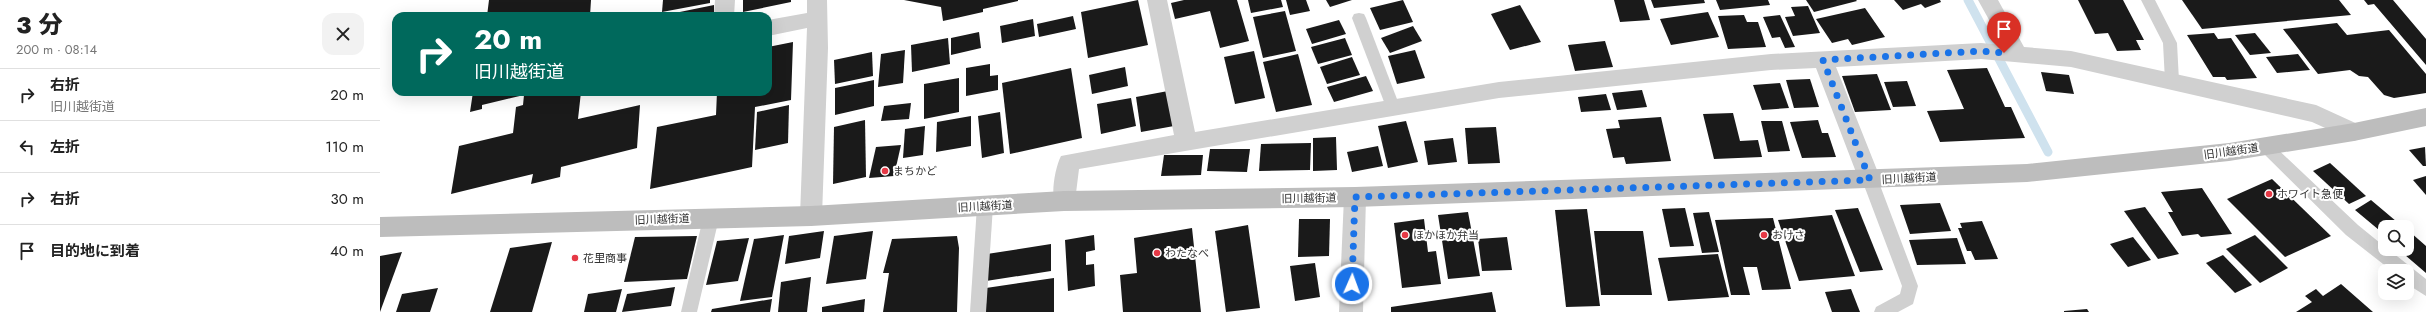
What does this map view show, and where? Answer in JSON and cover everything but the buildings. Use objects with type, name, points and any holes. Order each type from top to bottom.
[{"type":"main road","name":"旧川越街道","points":[[380,227],[811,216],[1064,201],[1355,197],[1870,180],[2027,173],[2111,166],[2265,146],[2354,132],[2426,117]]},
{"type":"street","points":[[724,12],[725,0]]},
{"type":"street","points":[[1157,0],[1186,141]]},
{"type":"street","points":[[1988,0],[2011,53]]},
{"type":"street","points":[[772,26],[817,9],[818,48],[811,216]]},
{"type":"street","points":[[1064,201],[1069,162],[1186,141],[1499,90],[1772,62],[1981,51],[2071,59],[2316,114],[2354,132]]},
{"type":"street","points":[[1823,60],[1870,180]]},
{"type":"street","points":[[1350,312],[1355,197]]},
{"type":"lane","points":[[2148,0],[2170,43],[2172,81]]},
{"type":"lane","points":[[1359,18],[1393,107]]},
{"type":"lane","points":[[2265,146],[2352,230],[2395,264]]},
{"type":"lane","points":[[1870,180],[1910,286],[1907,299],[1882,312]]},
{"type":"lane","points":[[978,312],[985,206]]},
{"type":"lane","points":[[689,312],[711,218]]},
{"type":"lane","points":[[2414,280],[2426,289]]},
{"type":"waterway","points":[[1968,0],[2048,152]]},
{"type":"place","name":"まちかど","points":[[885,171]]},
{"type":"place","name":"ホワイト急便","points":[[2269,194]]},
{"type":"place","name":"ほかほか弁当","points":[[1405,235]]},
{"type":"place","name":"おけさ","points":[[1764,235]]},
{"type":"place","name":"わたなべ","points":[[1157,253]]},
{"type":"place","name":"花里商事","points":[[575,258]]},
{"type":"route","points":[[1352,284],[1355,197],[1870,180],[1823,60],[1981,51],[2004,53]]}]
